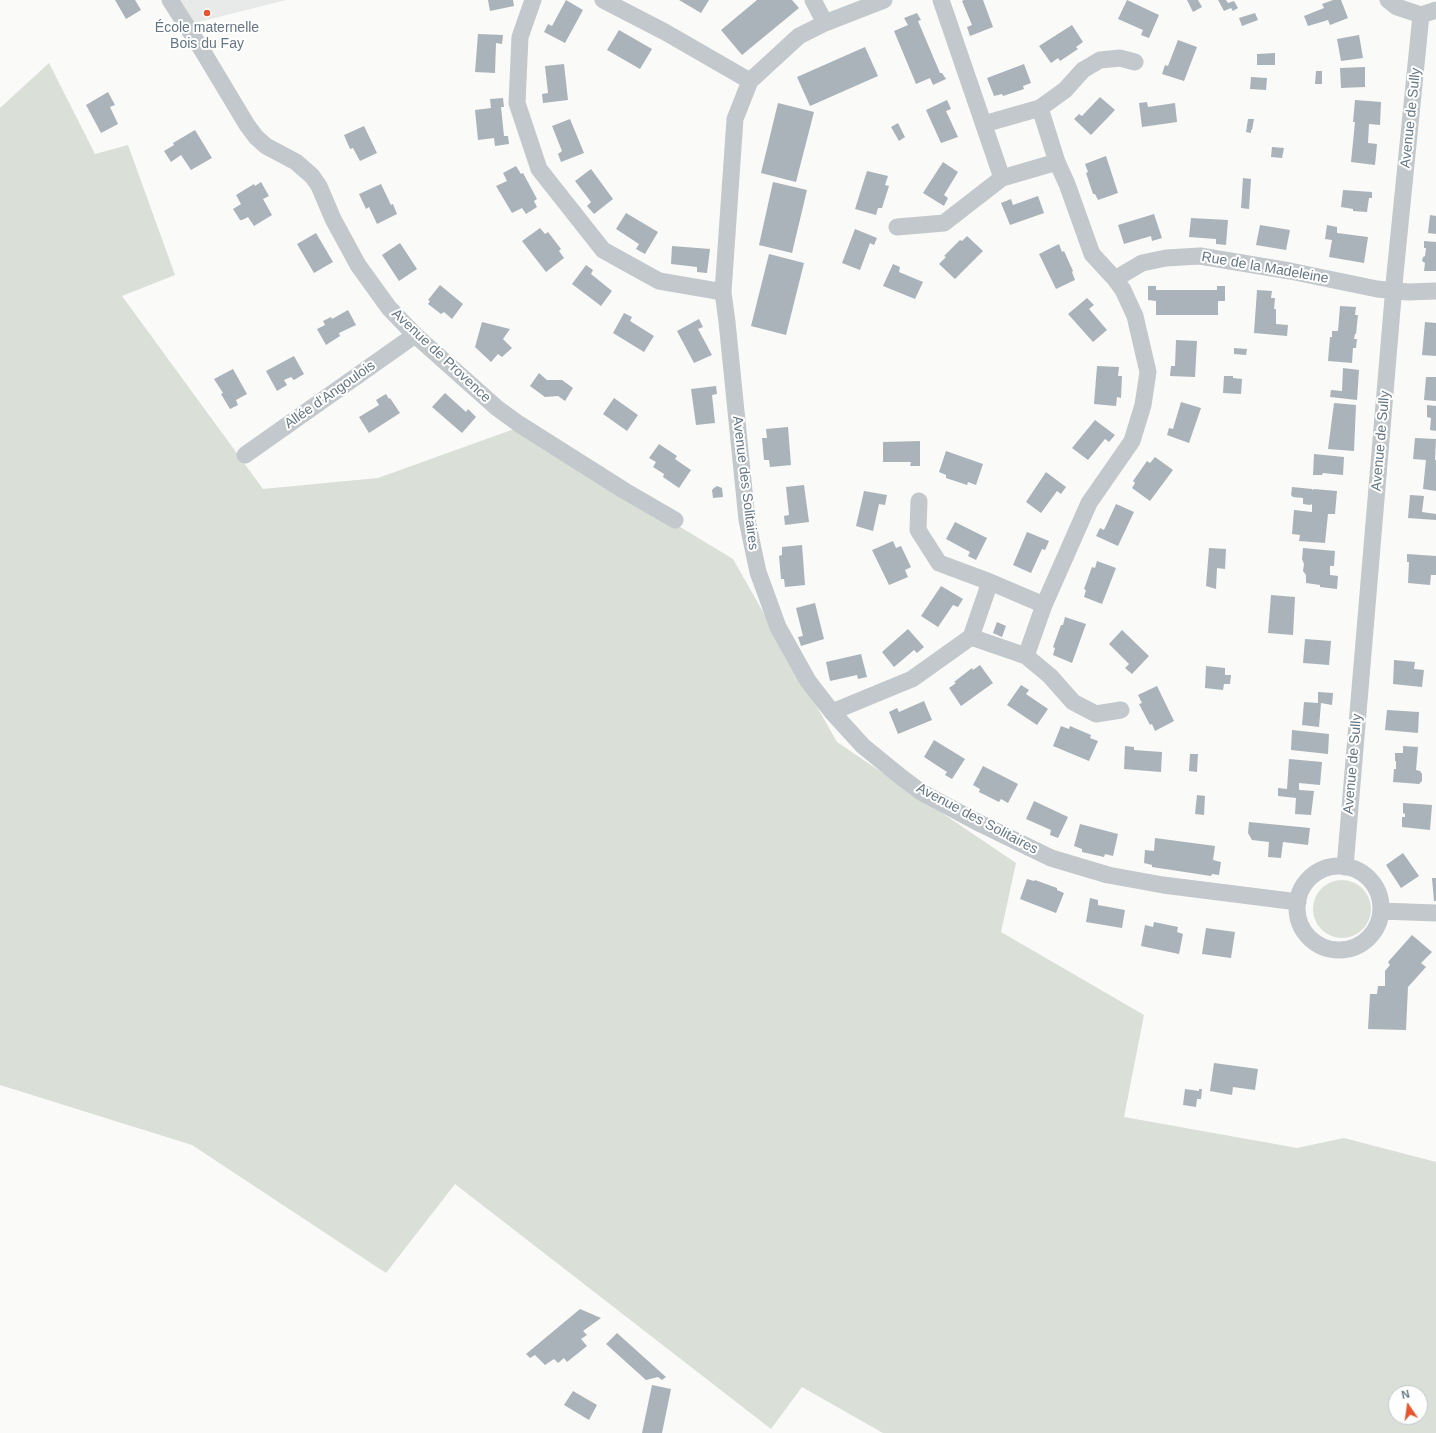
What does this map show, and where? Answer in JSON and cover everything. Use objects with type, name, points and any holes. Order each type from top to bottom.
[{"type":"street","name":"Avenue de Provence","points":[[170,0],[247,125],[256,137],[266,146],[296,162],[312,176],[319,186],[336,225],[358,265],[389,308],[415,335],[497,408],[519,424],[625,491],[675,520]]},
{"type":"street","points":[[533,0],[520,37],[517,103],[539,169],[603,250],[658,281],[723,292]]},
{"type":"street","points":[[603,0],[665,32],[750,81],[799,36],[825,23],[884,0]]},
{"type":"street","points":[[813,0],[825,23]]},
{"type":"street","points":[[942,0],[1002,178]]},
{"type":"street","points":[[1388,0],[1397,7],[1428,13]]},
{"type":"street","name":"Avenue de Sully","points":[[1345,867],[1394,291],[1428,13]]},
{"type":"street","points":[[984,124],[1040,108],[1065,90],[1083,70],[1100,60],[1120,58],[1135,62]]},
{"type":"street","name":"Avenue des Solitaires","points":[[750,81],[736,119],[723,292],[747,520],[758,572],[775,620],[786,644],[808,682],[832,712],[863,746],[901,777],[922,792],[977,822],[1051,858],[1088,870],[1129,879],[1298,902]]},
{"type":"street","points":[[1026,656],[1044,605],[1089,503],[1132,441],[1143,405],[1148,372],[1134,316],[1123,290],[1116,279],[1092,254],[1067,184],[1057,162],[1040,108]]},
{"type":"street","points":[[897,227],[944,223],[1002,178],[1057,162]]},
{"type":"street","name":"Rue de la Madeleine","points":[[1116,279],[1142,263],[1166,258],[1200,256],[1290,271],[1377,289],[1394,291],[1436,291]]},
{"type":"street","name":"Allée d'Angoulois","points":[[245,455],[415,335]]},
{"type":"street","points":[[919,501],[918,530],[939,563],[990,582],[1044,605]]},
{"type":"street","points":[[832,712],[912,679],[971,637],[990,582]]},
{"type":"street","points":[[971,637],[1026,656],[1050,676],[1073,702],[1096,714],[1121,710]]},
{"type":"street","points":[[1332,867],[1345,867],[1357,870],[1367,877],[1375,887],[1380,898],[1381,911],[1379,923],[1373,934],[1364,943],[1352,948],[1340,950],[1327,949],[1316,944],[1307,936],[1301,926],[1298,914],[1298,902],[1301,890],[1309,879],[1319,872],[1332,867]]},
{"type":"street","points":[[1381,911],[1436,913]]},
{"type":"shaded area","name":"École maternelle Bois du Fay","points":[[170,0],[286,0],[187,25]]},
{"type":"shaded area","points":[[49,63],[95,154],[128,145],[175,275],[122,296],[263,489],[378,478],[517,428],[733,559],[837,742],[1016,863],[1001,932],[1144,1015],[1124,1117],[1297,1148],[1344,1138],[1436,1162],[1436,1433],[883,1433],[802,1387],[771,1429],[455,1184],[386,1273],[192,1145],[0,1085],[0,108]]},
{"type":"shaded area","points":[[1342,880],[1353,882],[1366,893],[1369,898],[1371,909],[1369,920],[1358,933],[1353,936],[1342,938],[1331,936],[1318,925],[1315,920],[1313,909],[1315,898],[1326,885],[1331,882]]},
{"type":"building","points":[[115,0],[135,0],[141,10],[126,19]]},
{"type":"building","points":[[488,0],[513,0],[514,6],[490,11]]},
{"type":"building","points":[[566,0],[583,10],[565,43],[544,32],[548,24],[552,26]]},
{"type":"building","points":[[679,0],[709,0],[701,13]]},
{"type":"building","points":[[757,0],[792,0],[799,8],[742,55],[721,30]]},
{"type":"building","points":[[983,0],[993,27],[970,36],[967,27],[972,25],[962,1]]},
{"type":"building","points":[[1127,0],[1159,15],[1149,38],[1141,35],[1143,30],[1118,19]]},
{"type":"building","points":[[1187,0],[1198,0],[1202,7],[1193,12]]},
{"type":"building","points":[[1218,0],[1226,0],[1228,3],[1234,1],[1238,8],[1233,11],[1231,8],[1224,11]]},
{"type":"building","points":[[1333,0],[1341,0],[1348,18],[1330,25],[1328,20],[1308,26],[1304,16],[1324,8],[1322,4]]},
{"type":"building","points":[[917,13],[921,20],[918,21],[940,73],[942,73],[946,79],[933,85],[930,78],[916,84],[894,31],[908,25],[904,18]]},
{"type":"building","points":[[1255,13],[1258,20],[1242,26],[1239,18]]},
{"type":"building","points":[[1072,25],[1083,42],[1076,47],[1078,49],[1060,61],[1058,58],[1051,63],[1039,46]]},
{"type":"building","points":[[619,30],[652,49],[640,69],[607,50]]},
{"type":"building","points":[[478,34],[503,35],[502,44],[496,43],[495,73],[475,72]]},
{"type":"building","points":[[1359,35],[1363,58],[1341,61],[1337,39]]},
{"type":"building","points":[[1178,40],[1197,47],[1184,81],[1162,74],[1165,65],[1168,66]]},
{"type":"building","points":[[865,47],[878,76],[810,106],[797,77]]},
{"type":"building","points":[[1275,53],[1275,65],[1257,65],[1257,54]]},
{"type":"building","points":[[564,64],[568,100],[543,103],[542,94],[548,93],[545,66]]},
{"type":"building","points":[[1024,64],[1031,83],[1023,86],[1024,89],[1003,96],[1002,94],[994,96],[987,78]]},
{"type":"building","points":[[1365,67],[1365,87],[1341,88],[1340,68]]},
{"type":"building","points":[[1316,71],[1322,71],[1322,84],[1315,84]]},
{"type":"building","points":[[1251,77],[1267,78],[1266,90],[1250,89]]},
{"type":"building","points":[[108,92],[115,105],[110,107],[118,124],[101,133],[86,105]]},
{"type":"building","points":[[1100,97],[1115,110],[1091,135],[1074,119],[1079,114],[1082,116]]},
{"type":"building","points":[[503,98],[504,107],[501,107],[504,136],[508,136],[509,144],[495,146],[494,138],[478,140],[475,110],[491,108],[490,99]]},
{"type":"building","points":[[947,100],[951,109],[946,111],[958,137],[941,143],[926,110]]},
{"type":"building","points":[[1355,100],[1381,102],[1380,125],[1369,124],[1368,143],[1377,144],[1375,165],[1351,162],[1355,122],[1353,122]]},
{"type":"building","points":[[1147,102],[1148,107],[1175,103],[1177,122],[1142,127],[1139,103]]},
{"type":"building","points":[[778,103],[814,112],[796,182],[761,173]]},
{"type":"building","points":[[570,119],[584,153],[561,162],[558,154],[562,151],[552,126]]},
{"type":"building","points":[[1248,119],[1254,119],[1251,133],[1246,132]]},
{"type":"building","points":[[898,123],[905,137],[899,141],[891,127]]},
{"type":"building","points":[[364,126],[377,153],[360,161],[353,148],[350,149],[344,135]]},
{"type":"building","points":[[195,130],[212,158],[191,170],[181,155],[171,162],[164,151],[174,145],[173,143]]},
{"type":"building","points":[[1272,147],[1284,148],[1282,158],[1271,157]]},
{"type":"building","points":[[1106,156],[1118,193],[1098,200],[1095,194],[1093,194],[1086,173],[1088,172],[1085,164]]},
{"type":"building","points":[[943,162],[958,172],[944,195],[948,198],[944,206],[923,193]]},
{"type":"building","points":[[516,166],[521,174],[523,173],[537,199],[534,201],[537,207],[526,214],[522,208],[512,213],[496,186],[507,181],[503,173]]},
{"type":"building","points":[[591,169],[613,199],[594,214],[587,206],[591,202],[575,181]]},
{"type":"building","points":[[867,171],[888,176],[885,185],[889,186],[882,208],[878,208],[876,215],[855,209]]},
{"type":"building","points":[[1243,178],[1251,179],[1249,209],[1241,208]]},
{"type":"building","points":[[261,182],[269,196],[263,199],[272,215],[254,226],[248,217],[240,220],[233,209],[241,204],[236,195],[254,184],[255,186]]},
{"type":"building","points":[[773,182],[807,190],[792,253],[759,245]]},
{"type":"building","points":[[381,184],[397,214],[377,224],[369,207],[366,209],[359,194]]},
{"type":"building","points":[[1343,190],[1372,192],[1372,198],[1369,198],[1367,212],[1353,211],[1353,209],[1341,207]]},
{"type":"building","points":[[1038,196],[1044,213],[1010,225],[1001,203],[1011,199],[1013,205]]},
{"type":"building","points":[[626,213],[658,232],[645,254],[636,249],[639,244],[616,229]]},
{"type":"building","points":[[1154,214],[1162,238],[1152,241],[1151,236],[1124,244],[1118,225]]},
{"type":"building","points":[[1430,215],[1436,216],[1436,234],[1428,233]]},
{"type":"building","points":[[1191,218],[1228,220],[1226,245],[1216,244],[1216,239],[1189,237]]},
{"type":"building","points":[[1260,225],[1290,230],[1286,250],[1256,245]]},
{"type":"building","points":[[1327,225],[1337,227],[1337,233],[1368,237],[1364,263],[1329,257],[1332,240],[1325,239]]},
{"type":"building","points":[[540,228],[545,234],[548,232],[561,249],[559,251],[564,258],[546,272],[522,241]]},
{"type":"building","points":[[855,229],[877,238],[874,245],[870,243],[860,270],[842,263]]},
{"type":"building","points":[[316,233],[333,262],[314,273],[297,244]]},
{"type":"building","points":[[967,236],[983,251],[955,279],[939,264],[946,257],[944,256],[960,240],[962,241]]},
{"type":"building","points":[[1424,241],[1436,242],[1436,271],[1424,271],[1425,263],[1422,261],[1423,257],[1425,256],[1426,248],[1424,248]]},
{"type":"building","points":[[400,243],[417,269],[399,281],[382,255]]},
{"type":"building","points":[[1059,244],[1062,252],[1064,251],[1073,271],[1075,280],[1056,289],[1039,254]]},
{"type":"building","points":[[672,246],[710,249],[707,273],[697,272],[697,267],[671,264]]},
{"type":"building","points":[[769,254],[804,263],[786,335],[751,326]]},
{"type":"building","points":[[893,264],[900,267],[899,272],[923,282],[915,299],[883,286]]},
{"type":"building","points":[[586,265],[593,270],[591,274],[612,291],[601,306],[572,284]]},
{"type":"building","points":[[440,285],[463,304],[452,319],[444,312],[441,314],[428,304],[430,301],[428,300]]},
{"type":"building","points":[[1148,286],[1156,286],[1156,290],[1217,290],[1217,286],[1225,286],[1225,301],[1218,301],[1218,315],[1156,315],[1156,301],[1148,300]]},
{"type":"building","points":[[1257,290],[1272,291],[1271,298],[1275,298],[1274,309],[1276,309],[1276,324],[1288,325],[1287,336],[1254,333]]},
{"type":"building","points":[[1087,298],[1094,305],[1089,309],[1107,330],[1093,342],[1068,314]]},
{"type":"building","points":[[1340,306],[1356,307],[1355,315],[1358,315],[1354,339],[1357,339],[1356,348],[1353,348],[1352,363],[1328,361],[1332,331],[1338,331]]},
{"type":"building","points":[[348,310],[356,325],[339,333],[340,336],[326,345],[317,329],[325,325],[323,321],[331,317],[332,319]]},
{"type":"building","points":[[624,313],[632,317],[630,321],[654,336],[644,352],[613,333]]},
{"type":"building","points":[[699,319],[703,327],[698,329],[712,355],[694,363],[677,331]]},
{"type":"building","points":[[482,322],[510,329],[503,339],[512,348],[502,357],[498,354],[491,362],[475,347]]},
{"type":"building","points":[[1425,322],[1436,323],[1436,356],[1422,355]]},
{"type":"building","points":[[1176,340],[1197,341],[1195,377],[1170,376],[1171,366],[1175,366]]},
{"type":"building","points":[[1234,348],[1247,349],[1246,355],[1234,354]]},
{"type":"building","points":[[294,356],[304,374],[294,380],[291,377],[284,380],[287,385],[277,391],[266,371]]},
{"type":"building","points":[[1097,366],[1119,367],[1118,376],[1122,376],[1121,398],[1117,397],[1116,406],[1094,404]]},
{"type":"building","points":[[1343,368],[1359,370],[1357,400],[1330,397],[1331,390],[1342,391]]},
{"type":"building","points":[[233,369],[247,394],[236,400],[238,405],[230,409],[221,394],[223,393],[214,379]]},
{"type":"building","points":[[539,373],[547,380],[562,380],[573,388],[565,401],[558,396],[545,397],[530,386]]},
{"type":"building","points":[[1224,376],[1233,376],[1233,378],[1242,379],[1241,394],[1223,393]]},
{"type":"building","points":[[1426,377],[1436,377],[1436,401],[1424,400]]},
{"type":"building","points":[[716,386],[717,394],[712,395],[715,423],[696,425],[691,389]]},
{"type":"building","points":[[445,393],[466,412],[468,409],[476,417],[462,433],[432,407]]},
{"type":"building","points":[[386,394],[400,413],[369,433],[359,417],[379,405],[376,400]]},
{"type":"building","points":[[614,398],[638,415],[627,431],[603,414]]},
{"type":"building","points":[[1181,402],[1201,408],[1189,443],[1167,435],[1169,428],[1173,429]]},
{"type":"building","points":[[1334,403],[1356,405],[1354,451],[1328,449]]},
{"type":"building","points":[[1427,405],[1436,406],[1436,431],[1430,430],[1431,418],[1427,417]]},
{"type":"building","points":[[1095,420],[1115,435],[1109,442],[1105,439],[1088,460],[1072,448]]},
{"type":"building","points":[[788,427],[791,465],[770,467],[769,460],[764,460],[762,438],[767,438],[766,429]]},
{"type":"building","points":[[1415,438],[1436,439],[1436,491],[1423,489],[1426,460],[1413,459]]},
{"type":"building","points":[[920,441],[920,466],[910,466],[911,462],[883,462],[883,442]]},
{"type":"building","points":[[659,444],[677,456],[675,459],[691,470],[679,488],[663,477],[664,474],[653,467],[656,462],[649,458]]},
{"type":"building","points":[[946,451],[983,464],[976,485],[968,482],[967,485],[946,478],[946,475],[939,472]]},
{"type":"building","points":[[1314,454],[1344,457],[1343,475],[1323,473],[1322,475],[1313,475]]},
{"type":"building","points":[[1155,457],[1173,470],[1150,501],[1132,488],[1135,483],[1133,481],[1147,461],[1150,463]]},
{"type":"building","points":[[1046,472],[1066,487],[1061,494],[1057,491],[1041,513],[1026,502]]},
{"type":"building","points":[[804,485],[809,522],[785,525],[784,516],[789,515],[786,487]]},
{"type":"building","points":[[717,486],[722,488],[723,497],[713,498],[712,490]]},
{"type":"building","points":[[1292,487],[1312,490],[1337,491],[1335,514],[1328,514],[1325,543],[1299,541],[1300,535],[1292,534],[1294,510],[1312,512],[1312,504],[1303,504],[1303,498],[1293,497],[1291,495]]},
{"type":"building","points":[[864,491],[887,495],[885,505],[879,504],[873,531],[856,526]]},
{"type":"building","points":[[1410,495],[1424,496],[1422,512],[1436,514],[1436,520],[1408,518]]},
{"type":"building","points":[[1116,504],[1134,512],[1118,546],[1096,536],[1100,528],[1104,530]]},
{"type":"building","points":[[955,522],[987,538],[976,560],[968,556],[970,552],[946,539]]},
{"type":"building","points":[[1027,532],[1049,541],[1045,550],[1042,549],[1031,573],[1013,565]]},
{"type":"building","points":[[893,541],[896,548],[901,546],[911,567],[905,570],[908,577],[889,585],[872,550]]},
{"type":"building","points":[[802,545],[805,585],[785,587],[784,579],[781,579],[779,556],[782,555],[782,547]]},
{"type":"building","points":[[1209,548],[1226,549],[1225,569],[1217,568],[1216,589],[1206,586]]},
{"type":"building","points":[[1303,548],[1335,551],[1334,566],[1330,566],[1330,575],[1338,576],[1337,589],[1320,587],[1320,585],[1306,583],[1306,575],[1303,571]]},
{"type":"building","points":[[1407,554],[1436,556],[1436,575],[1431,575],[1430,585],[1408,583],[1409,562],[1407,562]]},
{"type":"building","points":[[1097,561],[1116,568],[1102,604],[1084,597],[1086,590],[1084,589],[1092,567],[1095,568]]},
{"type":"building","points":[[941,586],[963,599],[958,607],[953,605],[938,627],[921,616]]},
{"type":"building","points":[[1271,595],[1295,597],[1293,635],[1268,633]]},
{"type":"building","points":[[815,603],[824,639],[801,646],[798,637],[803,636],[796,608]]},
{"type":"building","points":[[1065,617],[1086,624],[1072,663],[1053,655],[1055,648],[1053,647]]},
{"type":"building","points":[[997,622],[1006,626],[1002,637],[993,633]]},
{"type":"building","points":[[908,629],[924,647],[917,653],[914,650],[894,667],[882,652]]},
{"type":"building","points":[[1122,630],[1149,656],[1132,674],[1125,668],[1129,664],[1109,644]]},
{"type":"building","points":[[1305,639],[1331,641],[1329,665],[1303,663]]},
{"type":"building","points":[[861,654],[867,677],[858,679],[857,675],[830,681],[826,662]]},
{"type":"building","points":[[1394,660],[1415,662],[1414,669],[1424,670],[1422,687],[1393,684]]},
{"type":"building","points":[[980,665],[993,683],[961,706],[949,688],[956,683],[954,682],[972,668],[973,670]]},
{"type":"building","points":[[1206,666],[1225,668],[1225,675],[1231,675],[1230,684],[1224,684],[1223,690],[1205,688]]},
{"type":"building","points":[[1021,685],[1029,690],[1026,694],[1048,709],[1037,725],[1007,705]]},
{"type":"building","points":[[1157,686],[1174,721],[1155,731],[1152,724],[1150,725],[1139,704],[1142,703],[1138,695]]},
{"type":"building","points":[[1318,692],[1333,693],[1332,705],[1321,703],[1319,727],[1302,725],[1304,702],[1318,703]]},
{"type":"building","points":[[924,701],[932,720],[898,734],[889,712],[897,708],[899,712]]},
{"type":"building","points":[[1387,710],[1419,712],[1418,733],[1385,730]]},
{"type":"building","points":[[1061,726],[1069,729],[1070,726],[1091,735],[1090,738],[1098,741],[1089,761],[1053,746]]},
{"type":"building","points":[[1292,730],[1329,734],[1328,754],[1291,750]]},
{"type":"building","points":[[934,740],[965,759],[952,779],[945,775],[947,772],[924,757]]},
{"type":"building","points":[[1125,746],[1134,747],[1134,750],[1162,752],[1161,772],[1124,769]]},
{"type":"building","points":[[1403,746],[1418,747],[1416,770],[1420,771],[1422,774],[1422,781],[1419,784],[1393,782],[1394,769],[1396,769],[1395,753],[1403,753]]},
{"type":"building","points":[[1190,754],[1198,754],[1197,772],[1189,771]]},
{"type":"building","points":[[1289,759],[1322,762],[1320,785],[1299,783],[1299,790],[1314,791],[1311,815],[1295,814],[1296,798],[1278,796],[1278,788],[1287,789]]},
{"type":"building","points":[[983,766],[1018,784],[1008,803],[1001,799],[999,802],[979,792],[980,789],[973,785]]},
{"type":"building","points":[[1197,795],[1205,796],[1204,815],[1195,814]]},
{"type":"building","points":[[1034,801],[1068,817],[1058,838],[1050,835],[1051,830],[1026,819]]},
{"type":"building","points":[[1403,803],[1432,805],[1430,830],[1402,827],[1402,817],[1405,817],[1405,814],[1403,813]]},
{"type":"building","points":[[1249,822],[1310,828],[1308,845],[1283,842],[1281,858],[1268,857],[1269,842],[1252,840],[1248,833]]},
{"type":"building","points":[[1080,824],[1118,834],[1113,856],[1105,854],[1104,857],[1082,852],[1082,849],[1074,846]]},
{"type":"building","points":[[1155,838],[1215,846],[1213,860],[1221,862],[1219,875],[1212,874],[1211,876],[1152,867],[1152,865],[1144,863],[1145,850],[1154,851]]},
{"type":"building","points":[[1403,853],[1419,876],[1401,888],[1386,865]]},
{"type":"building","points":[[1432,878],[1436,878],[1436,901],[1434,901]]},
{"type":"building","points":[[1027,879],[1035,880],[1057,888],[1057,890],[1064,893],[1056,913],[1020,899]]},
{"type":"building","points":[[1090,898],[1098,900],[1098,905],[1125,910],[1122,928],[1086,922]]},
{"type":"building","points":[[1154,922],[1178,927],[1177,932],[1183,934],[1179,954],[1141,946],[1145,925],[1153,927]]},
{"type":"building","points":[[1206,928],[1235,932],[1231,958],[1202,954]]},
{"type":"building","points":[[1412,935],[1432,952],[1421,963],[1426,967],[1408,987],[1406,1030],[1368,1029],[1370,994],[1377,994],[1378,986],[1385,986],[1385,971],[1390,965],[1388,962]]},
{"type":"building","points":[[1214,1063],[1258,1069],[1255,1090],[1233,1087],[1232,1095],[1210,1091]]},
{"type":"building","points":[[1185,1089],[1199,1091],[1199,1089],[1202,1089],[1201,1099],[1197,1099],[1196,1107],[1183,1105]]},
{"type":"building","points":[[580,1309],[601,1318],[583,1331],[587,1335],[581,1339],[587,1346],[567,1362],[564,1358],[558,1363],[554,1359],[545,1365],[535,1355],[530,1358],[526,1354]]},
{"type":"building","points":[[617,1333],[666,1377],[662,1380],[658,1377],[646,1380],[606,1344]]},
{"type":"building","points":[[652,1385],[671,1389],[662,1433],[642,1433]]},
{"type":"building","points":[[573,1391],[597,1405],[589,1420],[564,1405]]},
{"type":"place","name":"École maternelle Bois du Fay","points":[[207,13]]}]
